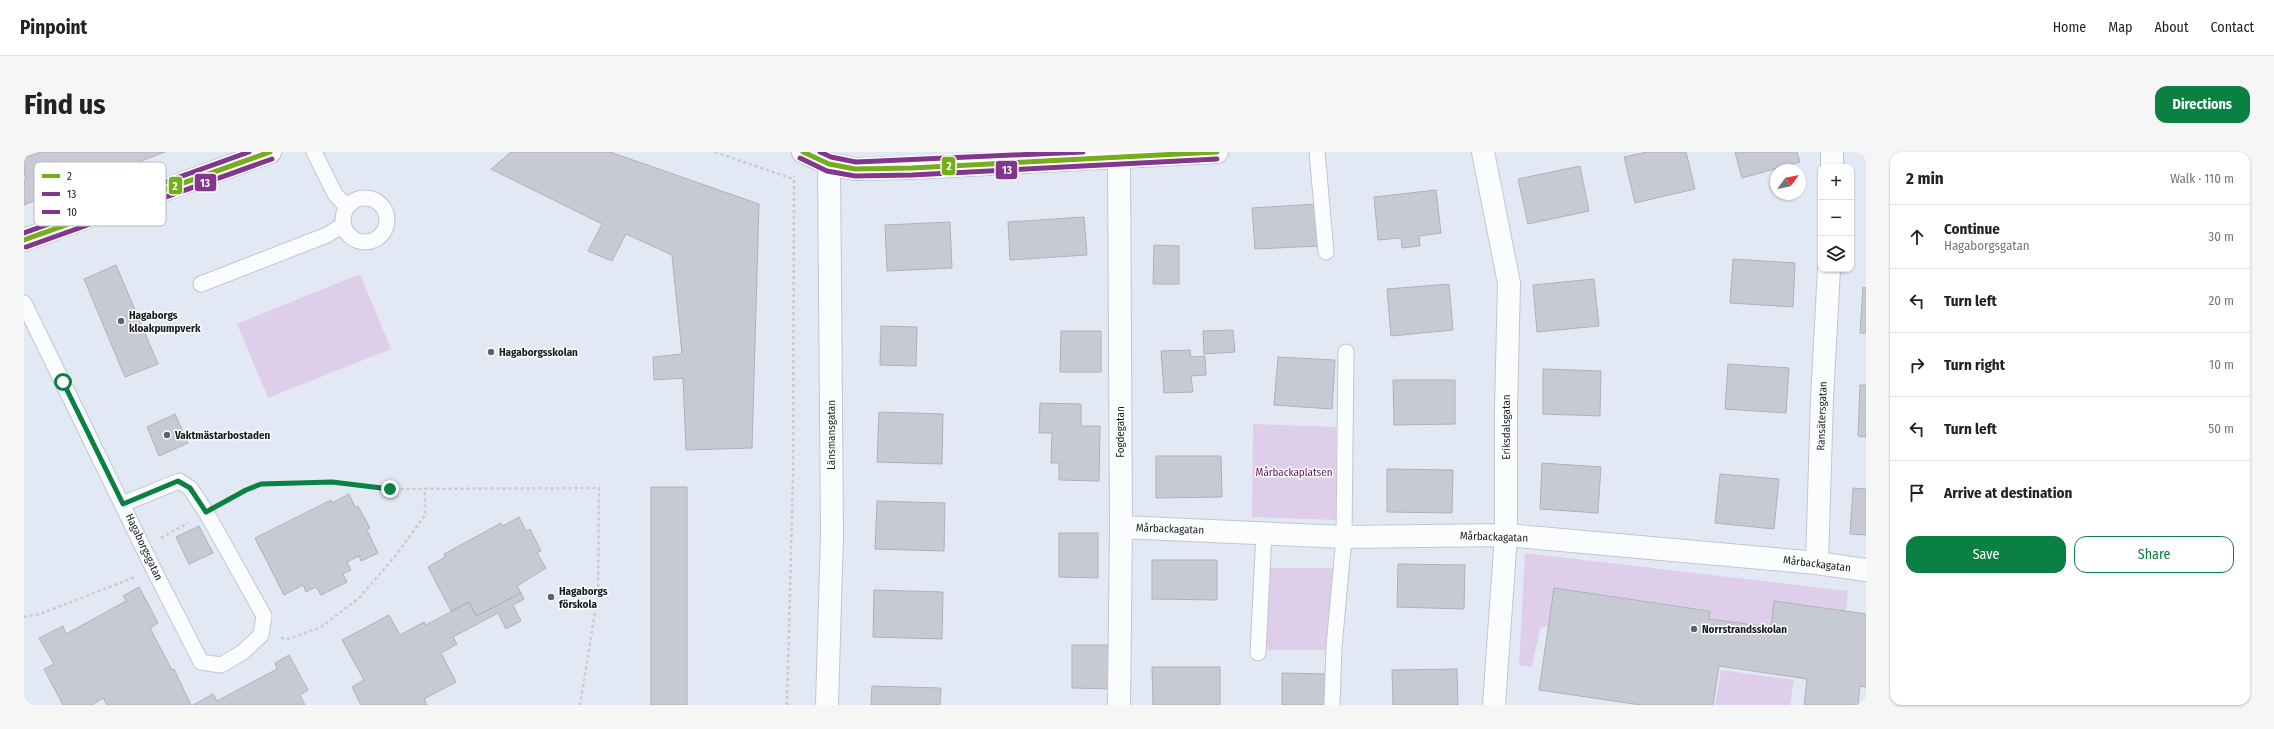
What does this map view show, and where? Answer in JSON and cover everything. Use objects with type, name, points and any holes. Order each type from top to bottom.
[{"type":"street","points":[[166,185],[235,158],[270,152]]},
{"type":"street","points":[[803,152],[830,164],[855,160],[1042,157],[1118,158],[1217,152]]},
{"type":"street","name":"Eriksdalsgatan","points":[[1483,152],[1509,283],[1506,408],[1506,535],[1494,705]]},
{"type":"street","points":[[1832,152],[1832,164]]},
{"type":"street","name":"Fogdegatan","points":[[1118,158],[1121,527],[1119,705]]},
{"type":"street","name":"Länsmansgatan","points":[[827,705],[832,534],[830,164]]},
{"type":"street","points":[[24,240],[60,226]]},
{"type":"street","name":"Ransätersgatan","points":[[1817,563],[1822,398],[1829,272]]},
{"type":"street","name":"Mårbackagatan","points":[[1121,527],[1344,536],[1506,535],[1817,563],[1866,570]]},
{"type":"lane","points":[[314,152],[335,194],[347,207]]},
{"type":"lane","points":[[1317,152],[1326,252]]},
{"type":"lane","points":[[371,198],[385,208],[387,225],[384,233],[378,239],[370,242],[362,243],[354,240],[347,234],[344,225],[343,216],[347,207],[354,201],[371,198]]},
{"type":"lane","points":[[200,284],[327,235],[344,225]]},
{"type":"lane","name":"Hagaborgsgatan","points":[[24,303],[145,548],[154,570],[201,662],[221,665],[243,652],[260,635]]},
{"type":"lane","points":[[1332,705],[1334,647],[1344,536],[1346,352]]},
{"type":"lane","points":[[123,504],[178,481],[190,488],[206,512],[264,616],[260,635]]},
{"type":"lane","points":[[1258,653],[1264,533]]},
{"type":"path","points":[[715,152],[793,179],[793,475],[788,705]]},
{"type":"path","points":[[145,548],[206,512],[246,490],[261,484],[332,482],[390,489],[599,488],[598,594],[580,705]]},
{"type":"path","points":[[260,635],[288,639],[321,627],[359,598],[397,554],[425,515],[425,488]]},
{"type":"path","points":[[24,617],[40,614],[154,570]]},
{"type":"green space","points":[[360,274],[391,349],[268,398],[237,324]]},
{"type":"green space","name":"Mårbackaplatsen","points":[[1253,424],[1336,427],[1336,520],[1252,517]]},
{"type":"green space","points":[[1525,553],[1848,591],[1846,611],[1775,601],[1771,627],[1709,619],[1710,610],[1554,588],[1549,626],[1540,628],[1532,667],[1519,665]]},
{"type":"green space","points":[[1269,568],[1337,568],[1330,650],[1268,650],[1266,636]]},
{"type":"green space","points":[[1721,670],[1794,680],[1790,705],[1715,705]]},
{"type":"building","points":[[41,152],[165,152],[138,162],[34,162],[34,201],[24,205],[24,180],[26,179],[24,173],[24,158]]},
{"type":"building","points":[[511,152],[610,152],[759,204],[752,448],[686,450],[683,378],[654,380],[653,357],[682,354],[672,255],[626,234],[612,261],[588,251],[602,224],[491,169]]},
{"type":"building","points":[[1647,152],[1686,152],[1695,189],[1635,203],[1624,157]]},
{"type":"building","points":[[1735,152],[1797,152],[1800,162],[1793,164],[1770,164],[1770,170],[1742,178]]},
{"type":"building","points":[[1580,166],[1589,211],[1528,224],[1518,179]]},
{"type":"building","points":[[1436,190],[1441,233],[1419,236],[1420,246],[1402,248],[1401,238],[1378,240],[1374,197]]},
{"type":"building","points":[[1317,204],[1320,246],[1255,249],[1252,208]]},
{"type":"building","points":[[1084,217],[1087,255],[1010,260],[1008,222]]},
{"type":"building","points":[[950,222],[952,268],[887,271],[885,225]]},
{"type":"building","points":[[1154,245],[1179,246],[1179,284],[1153,284]]},
{"type":"building","points":[[1733,259],[1795,263],[1793,307],[1730,303]]},
{"type":"building","name":"Hagaborgs kloakpumpverk","points":[[116,265],[158,364],[125,377],[84,279]]},
{"type":"building","points":[[1594,279],[1599,326],[1537,332],[1533,285]]},
{"type":"building","points":[[1449,284],[1453,330],[1391,336],[1387,289]]},
{"type":"building","points":[[1863,287],[1866,288],[1866,333],[1860,333]]},
{"type":"building","points":[[881,326],[917,327],[916,366],[880,365]]},
{"type":"building","points":[[1233,330],[1235,352],[1204,354],[1203,331]]},
{"type":"building","points":[[1061,331],[1101,331],[1101,372],[1060,372]]},
{"type":"building","points":[[1190,350],[1191,357],[1205,356],[1206,375],[1191,376],[1193,392],[1164,393],[1161,351]]},
{"type":"building","points":[[1278,357],[1335,360],[1332,409],[1274,405]]},
{"type":"building","points":[[1728,364],[1789,368],[1786,413],[1725,409]]},
{"type":"building","points":[[1543,369],[1601,371],[1600,416],[1543,414]]},
{"type":"building","points":[[1393,380],[1455,380],[1455,424],[1394,425]]},
{"type":"building","points":[[1860,385],[1866,385],[1866,437],[1858,436]]},
{"type":"building","points":[[1040,403],[1081,404],[1081,426],[1100,426],[1099,481],[1059,480],[1059,463],[1051,463],[1052,433],[1039,433]]},
{"type":"building","points":[[879,412],[943,414],[942,464],[877,462]]},
{"type":"building","name":"Vaktmästarbostaden","points":[[175,414],[188,443],[159,456],[147,427]]},
{"type":"building","points":[[1156,456],[1221,456],[1222,497],[1156,498]]},
{"type":"building","points":[[1542,463],[1601,467],[1598,513],[1540,509]]},
{"type":"building","points":[[1387,469],[1453,470],[1452,513],[1387,512]]},
{"type":"building","points":[[1720,474],[1779,479],[1774,529],[1715,523]]},
{"type":"building","points":[[651,487],[687,487],[687,705],[651,705]]},
{"type":"building","points":[[1853,488],[1866,489],[1866,535],[1850,534]]},
{"type":"building","points":[[349,494],[355,507],[358,506],[370,528],[367,530],[378,553],[361,561],[359,556],[347,562],[351,570],[343,574],[347,582],[321,595],[316,587],[306,592],[303,585],[284,595],[255,538],[331,500],[332,503]]},
{"type":"building","points":[[877,501],[945,503],[944,551],[875,549]]},
{"type":"building","points":[[519,517],[526,531],[530,529],[541,551],[537,553],[546,568],[517,586],[521,593],[476,616],[469,602],[451,611],[428,567],[445,557],[444,554],[501,523],[503,526]]},
{"type":"building","points":[[199,526],[213,553],[189,564],[176,537]]},
{"type":"building","points":[[1059,533],[1098,533],[1098,578],[1059,577]]},
{"type":"building","points":[[1152,560],[1217,560],[1217,600],[1152,599]]},
{"type":"building","points":[[1398,564],[1465,565],[1464,609],[1397,607]]},
{"type":"building","points":[[139,587],[158,623],[150,628],[172,670],[174,669],[191,705],[107,705],[103,698],[92,705],[63,705],[44,669],[54,664],[39,638],[63,626],[66,634],[126,601],[123,596]]},
{"type":"building","name":"Norrstrandsskolan","points":[[1554,588],[1710,611],[1709,619],[1771,627],[1774,601],[1866,614],[1866,687],[1860,686],[1858,705],[1804,705],[1807,679],[1719,666],[1713,705],[1641,705],[1539,690]]},
{"type":"building","points":[[874,590],[943,592],[942,639],[873,637]]},
{"type":"building","points":[[521,593],[524,599],[513,605],[521,621],[506,629],[498,613],[453,637],[457,644],[441,653],[456,682],[424,699],[427,705],[361,705],[352,687],[364,680],[342,640],[389,615],[400,635],[424,622],[426,625],[469,602],[476,616]]},
{"type":"building","points":[[1072,645],[1112,645],[1112,689],[1072,688]]},
{"type":"building","points":[[289,655],[308,690],[300,695],[305,705],[193,705],[213,694],[217,701],[277,669],[275,663]]},
{"type":"building","points":[[1152,667],[1220,667],[1220,705],[1153,705]]},
{"type":"building","points":[[1457,669],[1458,705],[1393,705],[1392,670]]},
{"type":"building","points":[[1282,673],[1327,674],[1326,705],[1282,705]]},
{"type":"building","points":[[872,686],[941,688],[940,705],[871,705]]},
{"type":"transit line","name":"10","points":[[166,182],[249,152]]},
{"type":"transit line","name":"2","points":[[166,189],[270,152]]},
{"type":"transit line","name":"2","points":[[803,152],[829,164],[855,169],[912,168],[1217,152]]},
{"type":"transit line","name":"10","points":[[820,152],[831,157],[856,162],[1083,152]]},
{"type":"transit line","name":"13","points":[[800,158],[827,171],[855,176],[912,175],[1217,159]]},
{"type":"transit line","name":"13","points":[[166,197],[272,159]]},
{"type":"transit line","name":"10","points":[[24,233],[43,226]]},
{"type":"transit line","name":"2","points":[[24,240],[63,226]]},
{"type":"transit line","name":"13","points":[[26,247],[85,226]]},
{"type":"place","name":"Hagaborgs kloakpumpverk","points":[[121,321]]},
{"type":"place","name":"Hagaborgsskolan","points":[[491,352]]},
{"type":"place","name":"Vaktmästarbostaden","points":[[167,435]]},
{"type":"place","name":"Hagaborgs förskola","points":[[551,597]]},
{"type":"place","name":"Norrstrandsskolan","points":[[1694,629]]},
{"type":"route","points":[[63,382],[123,504],[178,481],[190,488],[206,512],[246,490],[261,484],[332,482],[390,489]]}]
